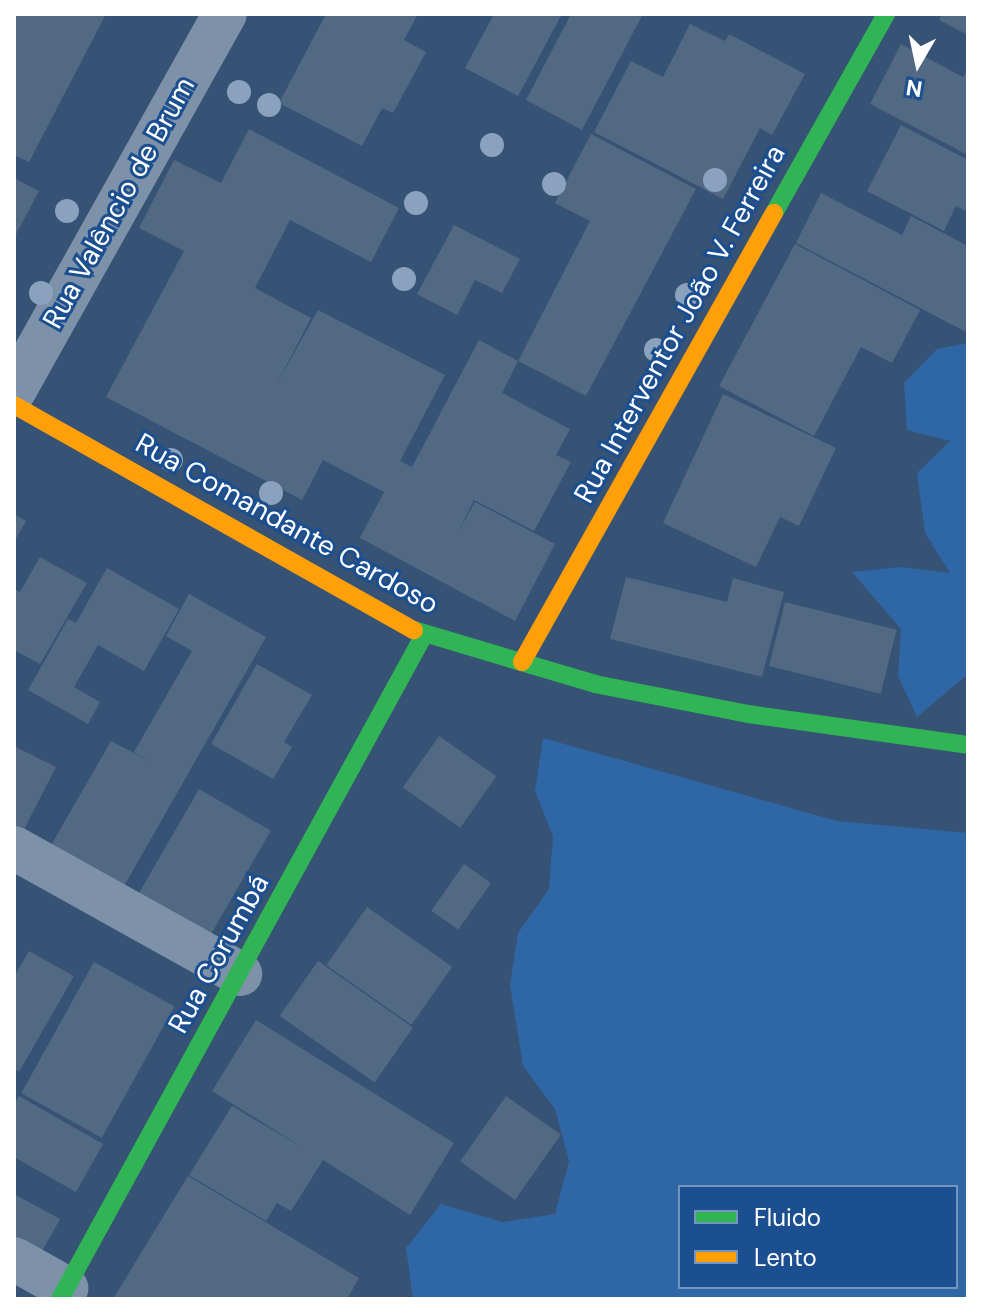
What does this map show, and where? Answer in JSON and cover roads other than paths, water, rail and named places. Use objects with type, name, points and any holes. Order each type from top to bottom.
[{"type":"street","name":"Rua Valêncio de Brum","points":[[14,391],[225,14]]},
{"type":"street","name":"Rua Interventor João V. Ferreira","points":[[522,662],[881,16]]},
{"type":"street","name":"Rua Comandante Cardoso","points":[[14,405],[424,635],[595,684],[748,714],[968,745]]},
{"type":"street","name":"Rua Corumbá","points":[[63,1294],[424,635]]},
{"type":"street","points":[[14,848],[240,974]]},
{"type":"street","points":[[14,1259],[63,1294]]}]
